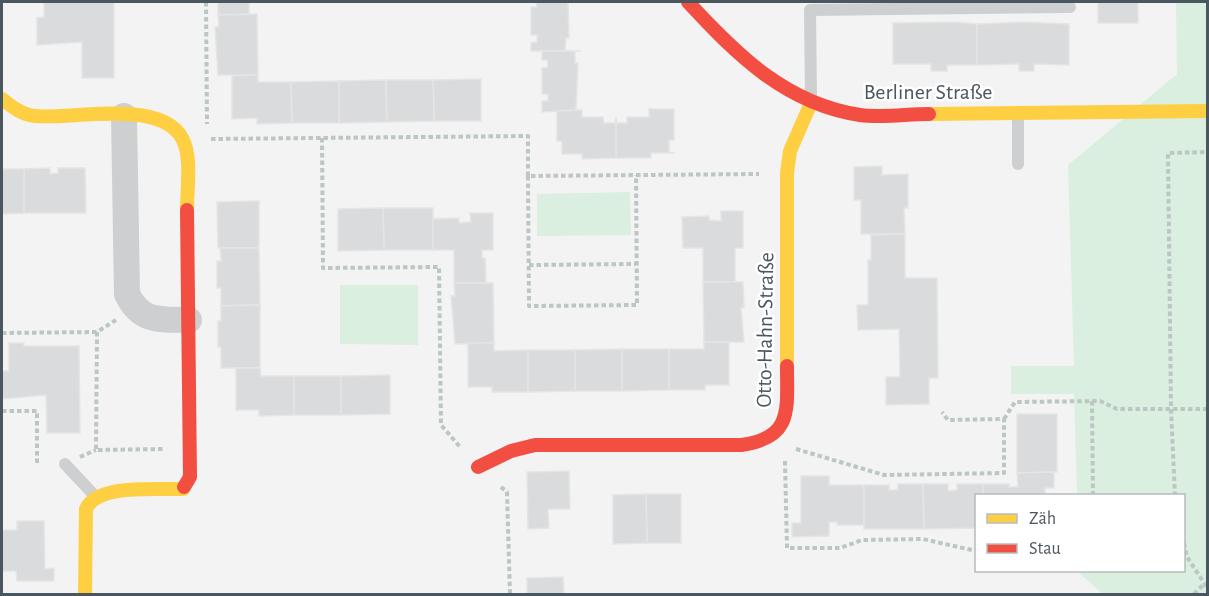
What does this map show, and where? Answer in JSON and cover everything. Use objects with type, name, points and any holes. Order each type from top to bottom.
[{"type":"street","name":"Berliner Straße","points":[[688,2],[738,56],[776,86],[811,104],[835,111],[862,114],[1208,111]]},
{"type":"street","points":[[2,99],[15,109],[33,116],[154,117],[166,121],[184,139],[186,148],[190,477],[183,489],[106,492],[94,496],[86,509],[85,594]]},
{"type":"street","name":"Otto-Hahn-Straße","points":[[478,467],[511,451],[535,445],[741,445],[760,443],[776,435],[783,424],[787,404],[787,173],[790,151],[811,104]]},
{"type":"street","points":[[124,116],[127,294],[134,309],[147,316],[189,320]]},
{"type":"lane","points":[[811,104],[810,10],[1070,7]]},
{"type":"lane","points":[[1018,113],[1018,164]]},
{"type":"lane","points":[[65,464],[94,496]]},
{"type":"path","points":[[206,2],[207,139]]},
{"type":"path","points":[[184,139],[528,136],[529,306],[637,305],[636,175]]},
{"type":"path","points":[[322,138],[323,268],[439,267],[441,425],[478,467],[507,492],[510,594]]},
{"type":"path","points":[[1175,494],[1171,409],[1168,153],[1208,152]]},
{"type":"path","points":[[528,176],[787,173]]},
{"type":"path","points":[[529,265],[636,264]]},
{"type":"path","points":[[2,333],[97,332],[134,309]]},
{"type":"path","points":[[97,332],[96,450],[189,448]]},
{"type":"path","points":[[1092,401],[1093,494]]},
{"type":"path","points":[[776,435],[802,453],[884,475],[1004,472],[1004,419],[1015,402],[1100,401],[1117,409],[1208,409]]},
{"type":"path","points":[[2,411],[37,411],[37,464]]},
{"type":"path","points":[[942,412],[948,420],[1004,419]]},
{"type":"path","points":[[802,453],[785,460],[787,548],[840,548],[862,540],[923,539],[975,551]]},
{"type":"path","points":[[1185,548],[1187,557],[1205,587],[1194,594]]},
{"type":"green space","points":[[1176,2],[1207,2],[1207,594],[1103,594],[1080,572],[1185,572],[1185,494],[1077,494],[1074,394],[1011,394],[1011,366],[1074,366],[1068,165],[1177,74]]},
{"type":"green space","points":[[630,192],[631,235],[537,236],[537,194]]},
{"type":"green space","points":[[340,285],[418,285],[418,345],[340,344]]},
{"type":"building","points":[[44,2],[114,2],[114,78],[82,78],[82,42],[37,45],[37,18],[44,17]]},
{"type":"building","points":[[218,2],[249,2],[249,15],[218,15]]},
{"type":"building","points":[[536,2],[568,2],[569,38],[566,38],[565,50],[572,51],[531,51],[531,43],[537,42],[537,35],[531,35],[531,7],[537,7]]},
{"type":"building","points":[[1098,2],[1138,2],[1138,23],[1098,23]]},
{"type":"building","points":[[257,14],[258,75],[218,75],[215,27],[219,27],[218,15]]},
{"type":"building","points":[[1021,22],[1069,24],[1069,65],[1034,64],[1034,71],[1019,71],[1019,64],[977,65],[977,24]]},
{"type":"building","points":[[893,23],[977,24],[977,65],[947,65],[947,71],[931,71],[931,64],[893,64]]},
{"type":"building","points":[[542,51],[575,51],[575,63],[578,63],[576,110],[582,110],[542,112],[542,101],[548,101],[548,94],[542,94],[542,68],[548,67],[547,60],[542,60]]},
{"type":"building","points":[[258,75],[258,82],[291,82],[292,123],[257,124],[257,118],[232,119],[232,76]]},
{"type":"building","points":[[481,79],[481,121],[434,121],[433,80]]},
{"type":"building","points":[[386,80],[387,122],[339,123],[339,81]]},
{"type":"building","points":[[386,80],[433,80],[434,121],[387,122]]},
{"type":"building","points":[[339,81],[339,123],[292,123],[291,82]]},
{"type":"building","points":[[649,109],[674,109],[674,140],[669,140],[669,152],[675,153],[651,153],[651,158],[616,158],[616,117],[617,123],[627,123],[627,117],[649,117]]},
{"type":"building","points":[[582,110],[582,117],[603,117],[604,123],[615,123],[616,117],[616,158],[582,159],[582,154],[562,154],[562,141],[557,141],[557,111]]},
{"type":"building","points":[[882,166],[882,175],[908,174],[908,208],[904,208],[905,234],[861,234],[861,200],[854,200],[854,167]]},
{"type":"building","points":[[50,168],[50,174],[58,173],[58,168],[85,168],[86,213],[24,213],[24,169]]},
{"type":"building","points":[[2,169],[24,169],[24,213],[2,214]]},
{"type":"building","points":[[259,201],[259,248],[218,248],[217,202]]},
{"type":"building","points":[[383,208],[433,208],[433,250],[384,250]]},
{"type":"building","points":[[383,208],[384,250],[338,251],[338,209]]},
{"type":"building","points":[[721,211],[743,211],[743,248],[735,248],[735,282],[703,282],[703,248],[683,248],[682,217],[709,216],[709,220],[721,221]]},
{"type":"building","points":[[470,213],[493,213],[493,250],[482,250],[482,258],[485,258],[486,283],[454,283],[454,250],[433,250],[433,219],[459,218],[459,223],[471,222]]},
{"type":"building","points":[[905,234],[905,278],[937,278],[938,378],[929,378],[929,404],[886,405],[886,377],[900,377],[899,329],[858,330],[857,305],[868,305],[868,260],[871,260],[871,235]]},
{"type":"building","points":[[220,248],[259,248],[260,305],[221,306],[221,288],[217,288],[217,261],[221,261]]},
{"type":"building","points":[[703,282],[743,282],[744,308],[741,308],[744,342],[704,342]]},
{"type":"building","points":[[454,283],[493,283],[494,343],[455,344],[451,296],[455,296]]},
{"type":"building","points":[[260,305],[260,368],[221,368],[218,321],[221,321],[221,306]]},
{"type":"building","points":[[704,342],[729,342],[729,385],[705,385],[705,390],[669,390],[669,349],[704,349]]},
{"type":"building","points":[[9,343],[24,343],[24,346],[79,346],[80,433],[47,433],[46,395],[2,399],[2,371],[9,371]]},
{"type":"building","points":[[468,343],[494,343],[494,351],[528,350],[528,392],[492,392],[492,387],[468,387]]},
{"type":"building","points":[[622,349],[622,391],[575,391],[575,350]]},
{"type":"building","points":[[622,349],[669,349],[669,390],[622,391]]},
{"type":"building","points":[[528,350],[575,350],[575,391],[528,392]]},
{"type":"building","points":[[236,368],[260,368],[261,376],[294,376],[294,415],[259,416],[259,410],[236,410]]},
{"type":"building","points":[[390,375],[390,414],[341,415],[341,376]]},
{"type":"building","points":[[294,376],[341,376],[341,415],[294,415]]},
{"type":"building","points":[[1017,414],[1057,414],[1057,472],[1017,473]]},
{"type":"building","points":[[569,471],[570,509],[548,509],[549,528],[528,529],[527,472]]},
{"type":"building","points":[[1054,472],[1054,488],[1045,488],[1045,494],[983,494],[983,484],[1009,484],[1009,487],[1018,487],[1017,473]]},
{"type":"building","points":[[801,476],[829,476],[829,485],[864,485],[864,525],[837,525],[837,522],[829,522],[829,536],[792,537],[792,523],[801,523]]},
{"type":"building","points":[[898,484],[923,484],[924,529],[864,529],[864,485],[889,485],[889,490],[898,490]]},
{"type":"building","points":[[923,484],[948,484],[948,491],[957,490],[957,484],[983,484],[983,494],[975,494],[975,528],[924,529]]},
{"type":"building","points":[[646,494],[681,494],[681,543],[647,543]]},
{"type":"building","points":[[646,494],[647,543],[613,544],[613,495]]},
{"type":"building","points":[[17,521],[44,521],[45,569],[54,568],[54,581],[17,581],[16,571],[2,571],[2,530],[17,530]]},
{"type":"building","points":[[563,577],[564,594],[527,594],[527,578]]},
{"type":"traffic: slow","points":[[2,99],[21,112],[35,116],[119,114],[141,115],[161,120],[176,130],[185,145],[188,168],[187,210]]},
{"type":"traffic: slow","points":[[787,366],[787,173],[790,151],[811,103]]},
{"type":"traffic: slow","points":[[929,114],[1208,111]]},
{"type":"traffic: slow","points":[[85,594],[86,509],[93,501],[115,492],[183,489],[184,487]]},
{"type":"traffic: jam","points":[[688,2],[744,58],[786,88],[809,100],[833,109],[868,116],[929,114]]},
{"type":"traffic: jam","points":[[184,487],[190,477],[187,210]]},
{"type":"traffic: jam","points":[[478,467],[511,451],[535,445],[741,445],[758,441],[770,436],[784,419],[787,366]]}]
